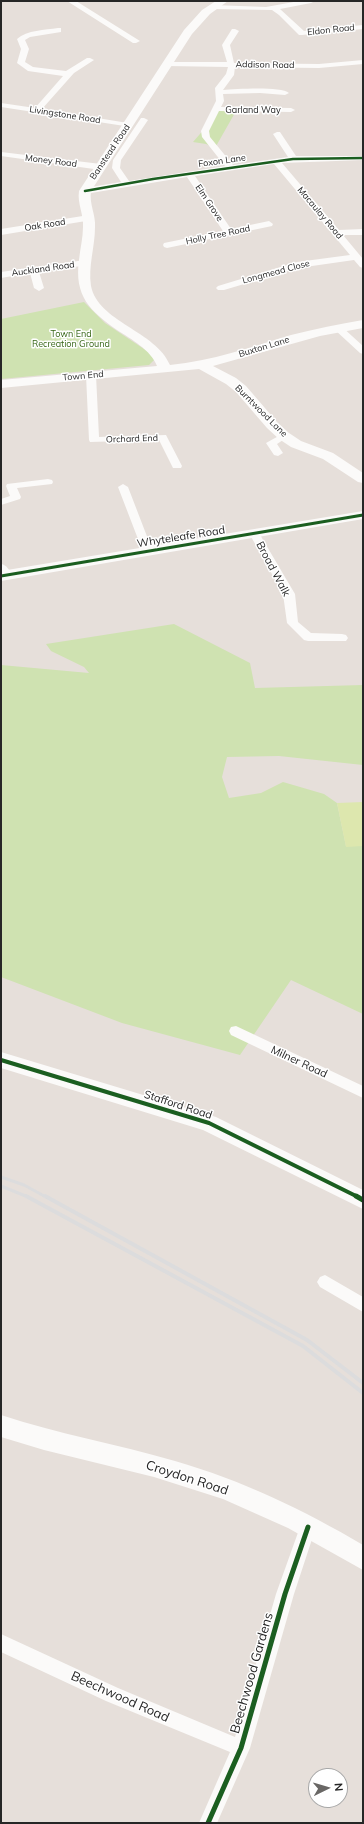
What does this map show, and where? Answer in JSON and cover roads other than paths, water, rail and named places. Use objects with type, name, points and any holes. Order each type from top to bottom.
[{"type":"main road","name":"Banstead Road","points":[[165,369],[164,363],[156,352],[101,311],[84,288],[89,218],[84,198],[85,191],[87,185],[101,167],[106,157],[188,32],[218,4]]},
{"type":"main road","name":"Buxton Lane","points":[[165,369],[201,365],[296,337],[363,324]]},
{"type":"main road","name":"Burntwood Lane","points":[[201,365],[241,389],[272,425],[284,436],[296,444],[328,456],[363,479]]},
{"type":"main road","name":"Town End","points":[[1,384],[165,369]]},
{"type":"main road","name":"Whyteleafe Road","points":[[3,573],[148,552],[363,515]]},
{"type":"main road","name":"Stafford Road","points":[[1,1060],[208,1122],[363,1200]]},
{"type":"main road","name":"Croydon Road","points":[[1,1426],[176,1472],[227,1490],[308,1526],[363,1558]]},
{"type":"street","points":[[71,1],[136,41]]},
{"type":"street","points":[[218,4],[258,9],[273,8],[311,1]]},
{"type":"street","name":"Eldon Road","points":[[273,8],[282,13],[302,33],[363,27]]},
{"type":"street","points":[[58,30],[28,35],[21,39],[25,49],[21,63],[30,69],[68,74]]},
{"type":"street","points":[[231,168],[206,137],[206,127],[220,101],[219,92],[221,84],[230,75],[232,69],[232,64],[226,45],[235,31]]},
{"type":"street","points":[[37,110],[68,74],[90,60]]},
{"type":"street","name":"Addison Road","points":[[167,64],[192,66],[232,64],[319,66],[363,62]]},
{"type":"street","points":[[219,92],[260,91],[285,93]]},
{"type":"street","name":"Livingstone Road","points":[[1,105],[128,125]]},
{"type":"street","name":"Garland Way","points":[[216,109],[291,110]]},
{"type":"street","points":[[127,184],[116,168],[117,160],[144,120]]},
{"type":"street","points":[[277,134],[293,159]]},
{"type":"street","name":"Money Road","points":[[2,156],[101,167]]},
{"type":"street","name":"Foxon Lane","points":[[85,191],[189,173],[276,161],[293,159],[363,158]]},
{"type":"street","name":"Macaulay Road","points":[[276,161],[360,261]]},
{"type":"street","name":"Elm Grove","points":[[189,173],[229,233]]},
{"type":"street","name":"Oak Road","points":[[1,232],[89,218]]},
{"type":"street","name":"Holly Tree Road","points":[[167,245],[269,224]]},
{"type":"street","points":[[337,234],[363,232]]},
{"type":"street","name":"Longmead Close","points":[[220,288],[297,265],[360,261]]},
{"type":"street","name":"Auckland Road","points":[[1,275],[85,263]]},
{"type":"street","points":[[34,270],[38,288]]},
{"type":"street","points":[[338,328],[363,351]]},
{"type":"street","name":"Orchard End","points":[[91,375],[94,440],[162,437],[177,466]]},
{"type":"street","points":[[278,453],[271,443],[284,436]]},
{"type":"street","points":[[1,502],[16,497],[11,486],[48,482]]},
{"type":"street","points":[[123,487],[148,552]]},
{"type":"street","name":"Broad Walk","points":[[254,533],[289,594],[293,623],[308,637],[342,638]]},
{"type":"street","name":"Milner Road","points":[[236,1031],[363,1092]]},
{"type":"street","points":[[325,1282],[363,1305]]},
{"type":"street","name":"Beechwood Gardens","points":[[208,1823],[241,1748],[285,1594],[308,1526]]},
{"type":"street","name":"Beechwood Road","points":[[1,1643],[112,1694],[241,1748]]},
{"type":"railway","points":[[1,1177],[24,1185],[46,1197]]},
{"type":"railway","points":[[1,1186],[27,1197]]},
{"type":"railway","points":[[45,1196],[307,1340],[363,1383]]},
{"type":"railway","points":[[27,1197],[303,1346],[363,1393]]},
{"type":"park label","name":"Town End Recreation Ground","points":[[71,340]]}]
